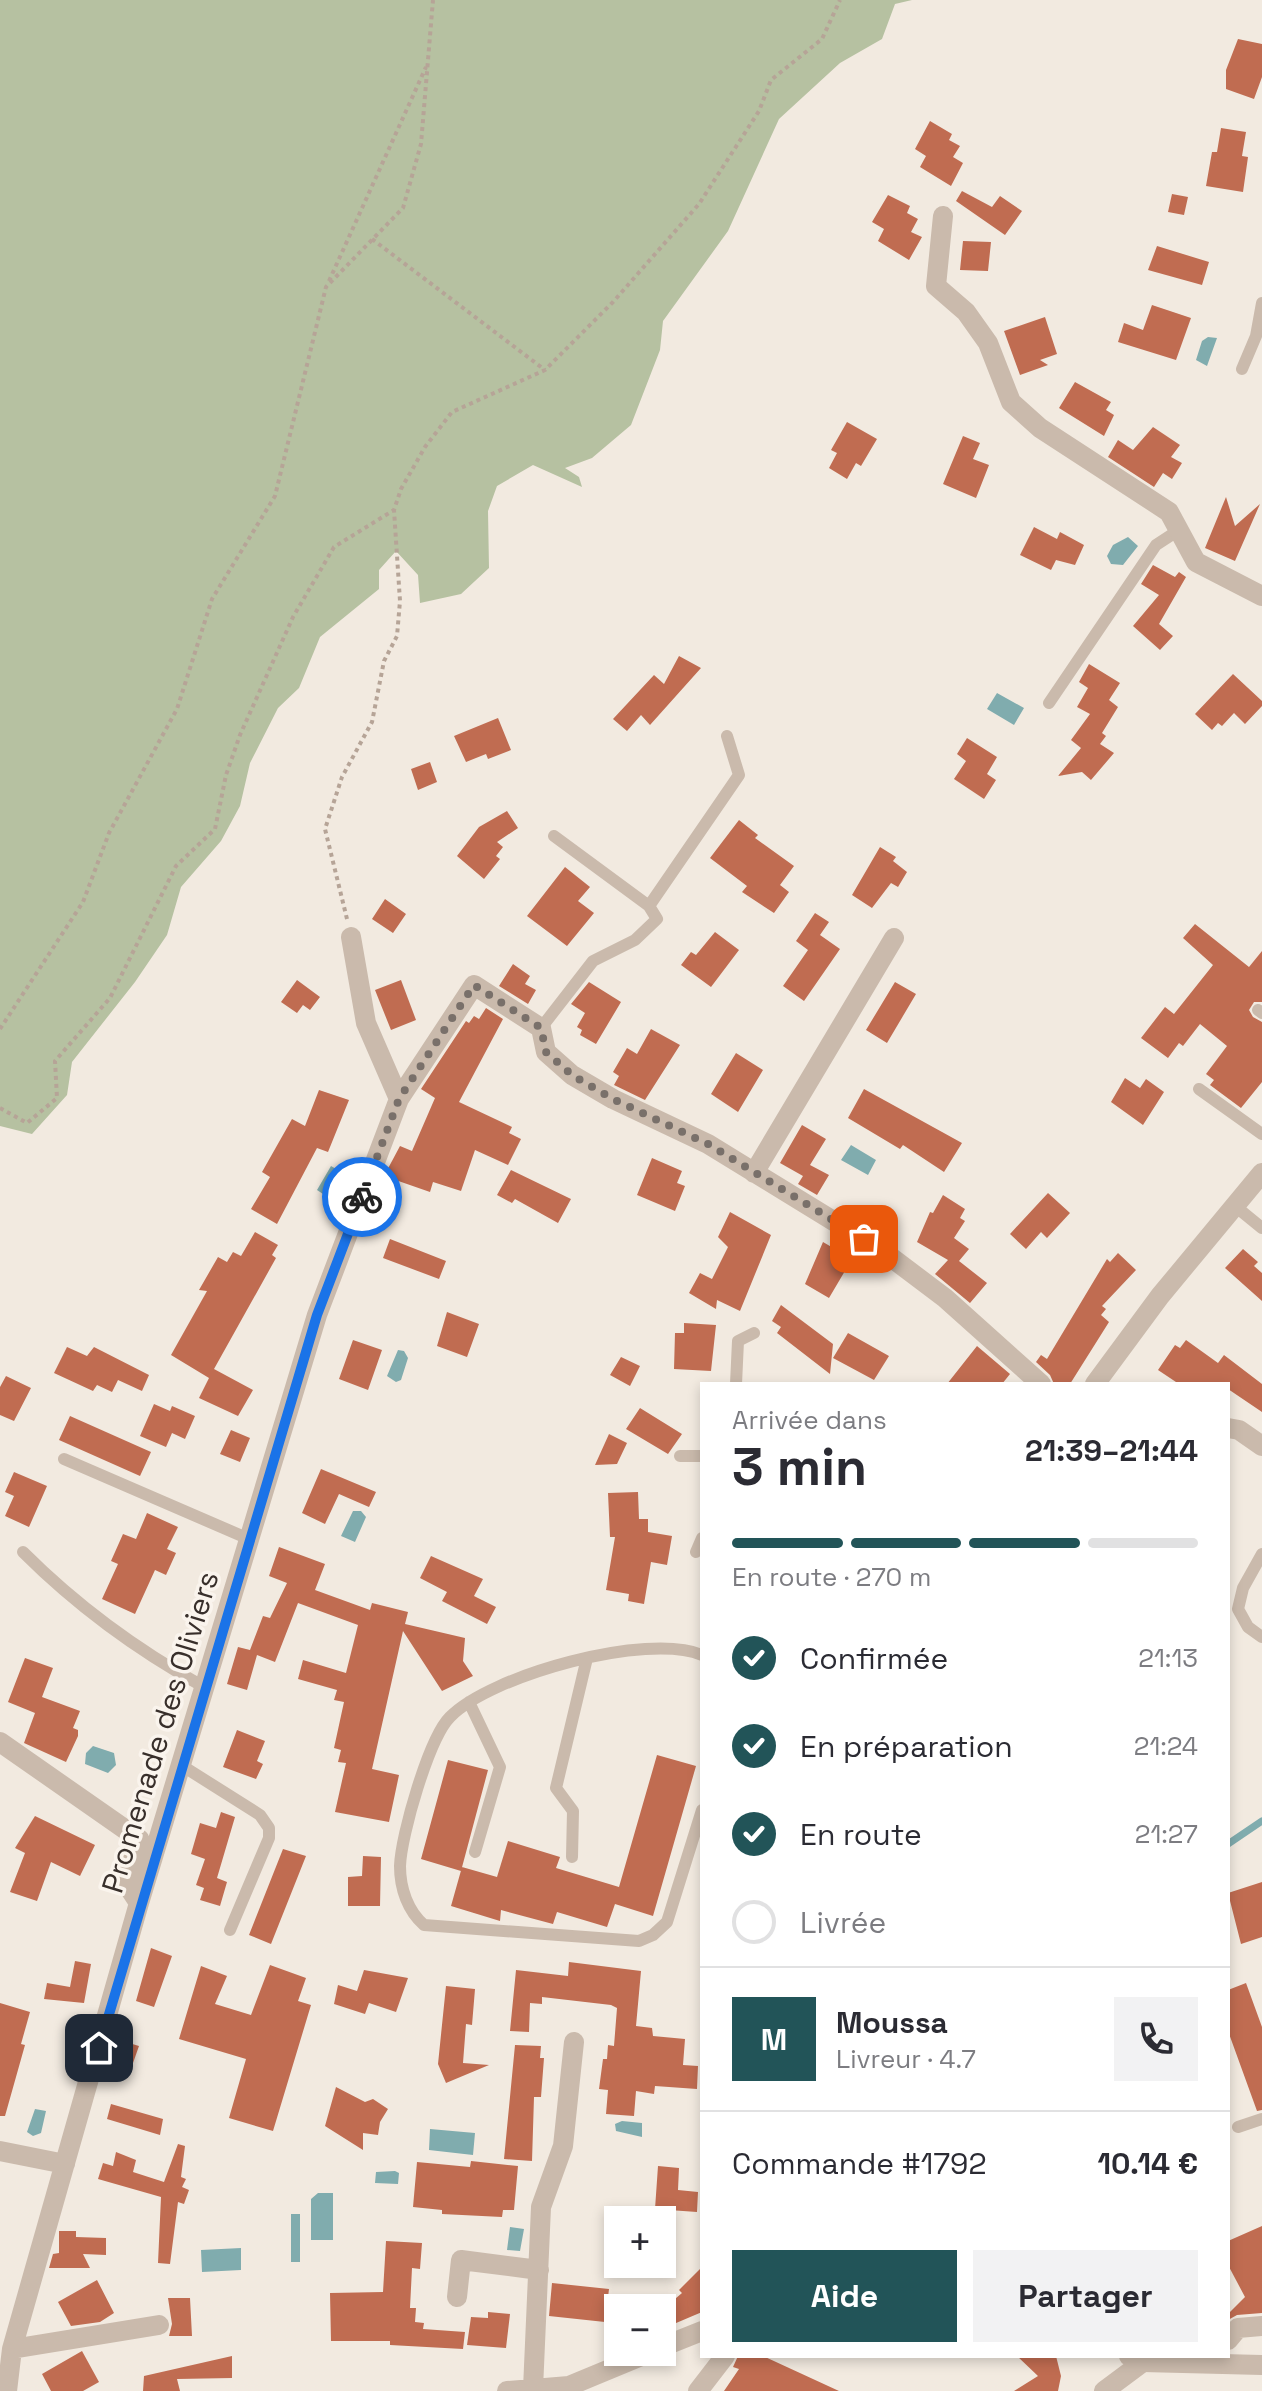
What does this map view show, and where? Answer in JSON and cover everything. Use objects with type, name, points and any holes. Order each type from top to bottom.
[{"type":"street","points":[[943,216],[936,286],[966,312],[988,343],[1011,402],[1040,428],[1169,512],[1196,562],[1262,596]]},
{"type":"street","points":[[351,937],[366,1023],[399,1099]]},
{"type":"street","points":[[754,1173],[894,938]]},
{"type":"street","name":"Promenade des Oliviers","points":[[7,2391],[12,2349],[204,1687],[317,1315],[399,1099],[474,985],[541,1028]]},
{"type":"street","points":[[541,1028],[546,1052],[572,1075],[613,1099],[708,1144],[884,1252],[945,1298],[1039,1382]]},
{"type":"street","points":[[1096,1382],[1160,1296],[1262,1173]]},
{"type":"street","points":[[1230,1428],[1239,1430],[1262,1446]]},
{"type":"street","points":[[0,1742],[139,1839],[126,1883],[139,1903]]},
{"type":"street","points":[[533,2389],[541,2207],[563,2146],[574,2042]]},
{"type":"street","points":[[0,2151],[65,2164]]},
{"type":"street","points":[[457,2297],[461,2260],[539,2270]]},
{"type":"street","points":[[12,2349],[159,2325]]},
{"type":"street","points":[[1230,2338],[1238,2328],[1262,2326]]},
{"type":"street","points":[[676,2341],[700,2332]]},
{"type":"street","points":[[698,2391],[723,2358]]},
{"type":"street","points":[[1104,2391],[1136,2359],[1224,2360],[1262,2365]]},
{"type":"street","points":[[507,2391],[569,2386],[617,2366]]},
{"type":"lane","points":[[1242,369],[1256,336],[1262,303]]},
{"type":"lane","points":[[1049,703],[1156,545],[1179,530]]},
{"type":"lane","points":[[649,906],[739,775],[727,736]]},
{"type":"lane","points":[[541,1028],[593,961],[635,940],[657,919],[649,906],[554,836]]},
{"type":"lane","points":[[1199,1089],[1262,1134]]},
{"type":"lane","points":[[1235,1206],[1262,1228]]},
{"type":"lane","points":[[736,1382],[738,1341],[754,1333]]},
{"type":"lane","points":[[680,1456],[700,1456]]},
{"type":"lane","points":[[64,1459],[249,1539]]},
{"type":"lane","points":[[696,1552],[700,1543]]},
{"type":"lane","points":[[23,1552],[63,1591],[100,1620],[150,1657],[204,1687]]},
{"type":"lane","points":[[1262,1554],[1243,1588],[1238,1609],[1248,1627],[1262,1637]]},
{"type":"lane","points":[[700,1654],[670,1647],[587,1658],[488,1689],[448,1719],[428,1758],[412,1807],[400,1866],[409,1912],[424,1925],[639,1941],[653,1935],[667,1922],[700,1816]]},
{"type":"lane","points":[[572,1857],[573,1811],[556,1788],[587,1658]]},
{"type":"lane","points":[[469,1702],[500,1767],[475,1852]]},
{"type":"lane","points":[[181,1765],[260,1815],[269,1828],[269,1838],[230,1930]]},
{"type":"lane","points":[[1238,2127],[1262,2119]]},
{"type":"path","points":[[326,287],[403,208],[421,144],[433,0]]},
{"type":"path","points":[[351,937],[325,829],[342,777],[372,722],[384,661],[397,636],[400,601],[394,510],[401,489],[452,412],[545,370],[613,302],[699,204],[759,111],[771,80],[822,39],[840,0]]},
{"type":"path","points":[[0,1029],[83,902],[109,833],[177,709],[212,599],[275,496],[326,287],[429,61]]},
{"type":"path","points":[[372,239],[545,370]]},
{"type":"path","points":[[0,1108],[27,1123],[57,1098],[55,1061],[110,998],[176,866],[215,829],[226,775],[240,735],[293,617],[334,547],[394,510]]},
{"type":"green space","points":[[0,0],[912,0],[895,4],[882,39],[840,63],[779,119],[728,231],[663,321],[660,350],[631,425],[592,458],[565,468],[579,477],[582,487],[533,465],[497,486],[488,511],[489,568],[461,594],[420,603],[418,575],[396,551],[379,570],[379,589],[320,637],[299,688],[278,708],[250,763],[240,806],[221,841],[181,887],[167,935],[135,982],[72,1062],[67,1095],[32,1134],[0,1126]]},
{"type":"water","points":[[1208,337],[1217,338],[1207,366],[1196,360],[1202,341]]},
{"type":"water","points":[[1128,537],[1138,546],[1123,565],[1111,564],[1107,556],[1113,545]]},
{"type":"water","points":[[997,693],[1024,708],[1014,725],[987,709]]},
{"type":"water","points":[[851,1145],[876,1160],[868,1175],[841,1160]]},
{"type":"water","points":[[331,1166],[343,1173],[329,1198],[317,1190]]},
{"type":"water","points":[[398,1350],[404,1351],[408,1358],[401,1380],[396,1382],[387,1376]]},
{"type":"water","points":[[353,1511],[361,1511],[366,1517],[355,1542],[341,1536]]},
{"type":"water","points":[[93,1746],[114,1753],[116,1765],[108,1773],[85,1764],[86,1753]]},
{"type":"water","points":[[35,2109],[46,2111],[41,2133],[33,2136],[27,2132]]},
{"type":"water","points":[[622,2121],[642,2123],[642,2137],[616,2131],[615,2124]]},
{"type":"water","points":[[430,2129],[475,2133],[473,2155],[429,2150]]},
{"type":"water","points":[[376,2172],[399,2173],[398,2184],[375,2183]]},
{"type":"water","points":[[318,2193],[333,2193],[333,2240],[311,2240],[311,2199]]},
{"type":"water","points":[[291,2214],[300,2214],[300,2262],[291,2262]]},
{"type":"water","points":[[510,2227],[524,2229],[520,2251],[507,2250]]},
{"type":"water","points":[[241,2248],[241,2270],[202,2272],[201,2250]]},
{"type":"building","points":[[1238,39],[1262,44],[1262,77],[1254,99],[1226,89],[1226,70]]},
{"type":"building","points":[[930,121],[952,134],[949,140],[960,146],[953,157],[963,163],[951,186],[920,167],[926,156],[915,149]]},
{"type":"building","points":[[1221,128],[1246,132],[1242,156],[1248,157],[1243,192],[1206,186],[1212,152],[1217,152]]},
{"type":"building","points":[[962,191],[992,207],[1000,196],[1022,211],[1005,235],[956,201]]},
{"type":"building","points":[[1172,194],[1188,197],[1184,215],[1168,212]]},
{"type":"building","points":[[888,195],[910,206],[907,213],[918,219],[911,232],[922,237],[909,260],[878,241],[884,229],[872,222]]},
{"type":"building","points":[[963,241],[991,242],[988,271],[960,270]]},
{"type":"building","points":[[1157,246],[1209,262],[1202,285],[1148,270]]},
{"type":"building","points":[[1152,305],[1191,318],[1176,360],[1118,342],[1124,323],[1143,330]]},
{"type":"building","points":[[1045,317],[1057,354],[1040,360],[1048,365],[1020,375],[1004,331]]},
{"type":"building","points":[[1075,382],[1111,402],[1106,410],[1114,415],[1104,436],[1059,408]]},
{"type":"building","points":[[847,422],[877,439],[861,466],[856,463],[847,479],[829,468],[837,453],[831,450]]},
{"type":"building","points":[[1153,427],[1180,445],[1171,457],[1182,463],[1172,479],[1163,473],[1154,487],[1108,457],[1118,440],[1133,450]]},
{"type":"building","points":[[963,436],[980,443],[973,459],[989,465],[976,498],[943,484]]},
{"type":"building","points":[[1226,497],[1235,526],[1260,504],[1235,561],[1205,548]]},
{"type":"building","points":[[1034,527],[1057,539],[1060,532],[1084,545],[1075,565],[1056,560],[1051,570],[1020,555]]},
{"type":"building","points":[[1153,565],[1175,577],[1179,572],[1186,577],[1159,624],[1173,636],[1160,650],[1133,626],[1159,595],[1141,584]]},
{"type":"building","points":[[679,656],[701,668],[650,725],[641,715],[627,731],[613,719],[654,675],[664,684]]},
{"type":"building","points":[[1089,664],[1120,683],[1109,700],[1118,707],[1102,733],[1106,736],[1100,744],[1114,753],[1091,780],[1082,772],[1058,776],[1081,748],[1071,740],[1090,714],[1077,707],[1088,688],[1079,682]]},
{"type":"building","points":[[1233,674],[1262,701],[1262,706],[1245,724],[1234,713],[1222,726],[1218,723],[1212,730],[1195,714]]},
{"type":"building","points":[[498,718],[511,750],[488,759],[486,754],[466,762],[454,736]]},
{"type":"building","points":[[967,738],[997,757],[987,774],[996,780],[984,799],[954,779],[966,761],[957,754]]},
{"type":"building","points":[[430,762],[437,782],[418,790],[411,769]]},
{"type":"building","points":[[507,811],[518,828],[497,842],[503,847],[496,856],[500,859],[484,879],[457,856],[479,827]]},
{"type":"building","points":[[739,820],[758,835],[755,838],[794,866],[780,885],[789,892],[774,913],[742,892],[747,886],[710,858]]},
{"type":"building","points":[[880,847],[896,857],[893,861],[907,872],[898,887],[891,883],[872,908],[852,895]]},
{"type":"building","points":[[565,867],[590,887],[578,901],[594,913],[567,946],[527,916]]},
{"type":"building","points":[[385,899],[406,914],[393,933],[372,919]]},
{"type":"building","points":[[815,913],[829,922],[820,935],[840,949],[804,1001],[783,986],[808,950],[796,941]]},
{"type":"building","points":[[1195,924],[1249,967],[1262,951],[1262,1002],[1254,1002],[1249,1010],[1253,1017],[1262,1022],[1262,1082],[1241,1108],[1210,1085],[1214,1080],[1206,1074],[1227,1046],[1200,1024],[1183,1046],[1179,1043],[1168,1058],[1141,1038],[1165,1007],[1174,1014],[1213,965],[1183,938]]},
{"type":"building","points":[[715,932],[739,950],[711,987],[681,965],[691,952],[696,955]]},
{"type":"building","points":[[513,964],[530,976],[525,984],[536,990],[528,1004],[499,986]]},
{"type":"building","points":[[297,980],[320,997],[310,1010],[303,1005],[297,1013],[281,1002]]},
{"type":"building","points":[[401,980],[416,1020],[391,1030],[375,990]]},
{"type":"building","points":[[589,982],[621,1002],[596,1044],[580,1035],[582,1030],[577,1027],[585,1013],[571,1004]]},
{"type":"building","points":[[895,982],[916,994],[887,1043],[866,1030]]},
{"type":"building","points":[[486,1008],[503,1019],[459,1102],[512,1127],[509,1133],[521,1139],[508,1165],[475,1150],[461,1191],[433,1182],[430,1192],[384,1176],[400,1146],[412,1151],[435,1098],[421,1089],[466,1021],[469,1023],[474,1016],[479,1019]]},
{"type":"building","points":[[651,1029],[680,1045],[645,1100],[614,1085],[619,1076],[613,1072],[627,1048],[637,1054]]},
{"type":"building","points":[[736,1053],[763,1070],[738,1112],[711,1094]]},
{"type":"building","points":[[1125,1078],[1140,1088],[1146,1079],[1164,1092],[1143,1125],[1111,1102]]},
{"type":"building","points":[[864,1089],[962,1143],[944,1172],[903,1145],[900,1149],[848,1118]]},
{"type":"building","points":[[319,1090],[349,1100],[328,1152],[317,1148],[277,1224],[251,1209],[270,1177],[262,1172],[292,1119],[305,1126]]},
{"type":"building","points":[[802,1125],[826,1139],[810,1165],[829,1175],[817,1195],[798,1184],[803,1176],[780,1163]]},
{"type":"building","points":[[652,1158],[682,1171],[677,1183],[685,1186],[675,1211],[637,1195]]},
{"type":"building","points":[[511,1170],[571,1199],[558,1223],[515,1199],[512,1203],[497,1195]]},
{"type":"building","points":[[1048,1193],[1070,1213],[1047,1238],[1041,1232],[1026,1249],[1010,1234]]},
{"type":"building","points":[[943,1195],[965,1209],[960,1218],[965,1221],[954,1238],[969,1249],[959,1261],[987,1283],[970,1303],[935,1274],[948,1260],[917,1242],[930,1212],[933,1213]]},
{"type":"building","points":[[730,1212],[771,1235],[740,1311],[717,1300],[716,1309],[689,1293],[700,1273],[712,1279],[728,1247],[718,1237]]},
{"type":"building","points":[[255,1232],[278,1245],[272,1255],[276,1258],[214,1369],[253,1390],[238,1416],[199,1398],[209,1378],[171,1355],[207,1291],[199,1290],[218,1257],[227,1262],[233,1252],[241,1256]]},
{"type":"building","points":[[390,1239],[446,1261],[439,1279],[383,1258]]},
{"type":"building","points":[[823,1242],[852,1259],[829,1298],[805,1284]]},
{"type":"building","points":[[1243,1249],[1258,1262],[1254,1266],[1262,1273],[1262,1301],[1225,1268]]},
{"type":"building","points":[[1118,1253],[1136,1270],[1102,1306],[1106,1309],[1101,1315],[1109,1322],[1071,1382],[1053,1382],[1036,1362],[1041,1355],[1047,1359],[1107,1259],[1110,1262]]},
{"type":"building","points":[[781,1305],[833,1344],[830,1374],[777,1333],[781,1327],[772,1321]]},
{"type":"building","points":[[447,1312],[479,1324],[467,1357],[437,1346]]},
{"type":"building","points":[[684,1323],[716,1325],[711,1371],[674,1369],[675,1333],[684,1333]]},
{"type":"building","points":[[848,1333],[889,1356],[874,1380],[833,1358]]},
{"type":"building","points":[[353,1340],[382,1350],[368,1390],[339,1379]]},
{"type":"building","points":[[1186,1340],[1218,1363],[1224,1355],[1262,1384],[1262,1412],[1230,1390],[1230,1382],[1176,1382],[1158,1370],[1175,1345],[1180,1348]]},
{"type":"building","points":[[977,1346],[1010,1374],[1004,1382],[949,1382]]},
{"type":"building","points":[[67,1347],[87,1356],[94,1347],[149,1375],[142,1391],[118,1380],[112,1392],[97,1385],[93,1391],[54,1373]]},
{"type":"building","points":[[621,1357],[640,1366],[630,1386],[610,1375]]},
{"type":"building","points":[[6,1376],[31,1388],[14,1421],[0,1415],[0,1387]]},
{"type":"building","points":[[154,1404],[170,1411],[172,1406],[195,1416],[185,1439],[172,1433],[166,1447],[140,1436]]},
{"type":"building","points":[[640,1408],[682,1434],[668,1454],[626,1429]]},
{"type":"building","points":[[70,1416],[151,1452],[140,1476],[59,1440]]},
{"type":"building","points":[[231,1430],[250,1438],[240,1462],[220,1454]]},
{"type":"building","points":[[609,1434],[627,1443],[617,1464],[595,1465]]},
{"type":"building","points":[[321,1469],[376,1492],[369,1507],[339,1494],[325,1524],[302,1513]]},
{"type":"building","points":[[14,1472],[47,1486],[29,1527],[5,1516],[14,1496],[5,1492]]},
{"type":"building","points":[[638,1492],[639,1519],[648,1519],[648,1532],[672,1536],[667,1565],[651,1562],[644,1604],[628,1601],[629,1594],[606,1590],[615,1537],[610,1537],[608,1493]]},
{"type":"building","points":[[147,1513],[178,1527],[167,1549],[176,1553],[166,1575],[155,1570],[135,1614],[102,1599],[118,1564],[111,1561],[123,1534],[136,1539]]},
{"type":"building","points":[[279,1547],[325,1564],[315,1590],[370,1610],[372,1603],[408,1612],[405,1624],[465,1638],[463,1661],[473,1676],[442,1691],[403,1631],[372,1769],[399,1775],[389,1822],[335,1812],[346,1763],[338,1762],[341,1750],[334,1748],[344,1702],[334,1700],[337,1690],[298,1679],[303,1660],[346,1673],[358,1625],[298,1603],[275,1662],[257,1655],[247,1690],[227,1684],[238,1647],[250,1650],[263,1616],[270,1618],[287,1583],[269,1576]]},
{"type":"building","points":[[431,1556],[483,1579],[474,1596],[496,1607],[487,1624],[442,1601],[447,1592],[420,1578]]},
{"type":"building","points":[[25,1658],[53,1668],[42,1697],[80,1711],[73,1728],[78,1730],[78,1736],[66,1762],[24,1743],[35,1713],[8,1702]]},
{"type":"building","points":[[237,1730],[265,1741],[257,1761],[263,1764],[256,1779],[223,1767]]},
{"type":"building","points":[[657,1755],[696,1766],[653,1916],[615,1904],[607,1927],[557,1912],[553,1924],[501,1910],[500,1921],[451,1906],[462,1867],[497,1877],[508,1841],[560,1857],[556,1868],[619,1887]]},
{"type":"building","points":[[448,1760],[488,1770],[461,1871],[421,1859]]},
{"type":"building","points":[[221,1812],[235,1817],[217,1878],[227,1882],[220,1906],[200,1900],[204,1888],[196,1885],[205,1859],[191,1854],[200,1823],[216,1828]]},
{"type":"building","points":[[35,1816],[95,1845],[80,1876],[51,1862],[37,1901],[10,1892],[25,1853],[15,1848]]},
{"type":"building","points":[[283,1849],[306,1856],[271,1944],[249,1935]]},
{"type":"building","points":[[363,1856],[381,1857],[380,1906],[348,1906],[348,1877],[362,1876]]},
{"type":"building","points":[[1262,1882],[1262,1937],[1241,1944],[1230,1892]]},
{"type":"building","points":[[151,1948],[172,1956],[154,2007],[136,2001]]},
{"type":"building","points":[[75,1961],[91,1964],[84,2003],[44,1999],[47,1983],[70,1987]]},
{"type":"building","points":[[569,1962],[641,1971],[636,2026],[652,2028],[653,2036],[685,2039],[683,2065],[698,2066],[697,2089],[655,2086],[654,2094],[636,2091],[634,2116],[606,2114],[608,2090],[599,2089],[603,2059],[607,2059],[608,2045],[614,2046],[617,2008],[611,2005],[542,1997],[542,2004],[530,2003],[529,2032],[510,2031],[516,1970],[568,1976]]},
{"type":"building","points":[[270,1965],[306,1978],[298,2001],[311,2005],[273,2131],[229,2118],[246,2059],[179,2039],[201,1966],[227,1976],[215,2004],[251,2015]]},
{"type":"building","points":[[364,1970],[408,1978],[396,2012],[369,2003],[365,2014],[334,2004],[338,1985],[357,1991]]},
{"type":"building","points":[[1246,1983],[1262,2027],[1262,2110],[1257,2111],[1230,2037],[1230,1989]]},
{"type":"building","points":[[446,1986],[475,1989],[472,2025],[466,2024],[463,2063],[489,2065],[446,2083],[438,2064]]},
{"type":"building","points":[[0,2003],[30,2012],[21,2044],[25,2045],[5,2116],[0,2116]]},
{"type":"building","points":[[119,2040],[139,2046],[133,2063],[114,2057]]},
{"type":"building","points":[[515,2045],[541,2046],[540,2058],[544,2058],[541,2097],[534,2097],[532,2161],[504,2159]]},
{"type":"building","points":[[336,2087],[365,2102],[373,2099],[388,2109],[380,2122],[378,2135],[363,2133],[363,2150],[325,2126]]},
{"type":"building","points":[[111,2104],[163,2119],[160,2135],[107,2119]]},
{"type":"building","points":[[178,2144],[185,2146],[181,2177],[186,2179],[182,2187],[189,2190],[184,2204],[178,2202],[170,2264],[158,2263],[161,2197],[98,2179],[103,2163],[113,2166],[116,2152],[136,2160],[133,2172],[164,2182]]},
{"type":"building","points":[[471,2161],[518,2166],[514,2210],[503,2210],[502,2217],[442,2214],[442,2210],[413,2207],[417,2162],[470,2167]]},
{"type":"building","points":[[658,2166],[679,2168],[678,2190],[698,2192],[697,2212],[676,2210],[676,2206],[655,2206]]},
{"type":"building","points":[[1262,2226],[1262,2313],[1237,2315],[1230,2319],[1230,2312],[1245,2297],[1230,2269],[1230,2240]]},
{"type":"building","points":[[59,2231],[76,2231],[76,2237],[106,2238],[106,2255],[83,2254],[90,2268],[49,2268],[53,2254],[59,2253]]},
{"type":"building","points":[[386,2241],[422,2243],[420,2269],[412,2268],[410,2308],[416,2308],[415,2322],[424,2323],[423,2329],[465,2332],[463,2349],[390,2345],[390,2341],[331,2341],[330,2293],[383,2292]]},
{"type":"building","points":[[700,2269],[700,2313],[676,2323],[676,2298],[682,2293],[679,2290]]},
{"type":"building","points":[[97,2280],[114,2313],[100,2322],[71,2326],[58,2302]]},
{"type":"building","points":[[552,2283],[609,2289],[608,2294],[604,2294],[604,2322],[549,2316]]},
{"type":"building","points":[[168,2298],[190,2298],[192,2336],[169,2336],[172,2324]]},
{"type":"building","points":[[488,2312],[510,2314],[506,2348],[467,2345],[471,2317],[488,2318]]},
{"type":"building","points":[[82,2351],[99,2382],[83,2391],[51,2391],[42,2374]]},
{"type":"building","points":[[232,2356],[232,2378],[177,2379],[180,2391],[143,2391],[144,2376]]},
{"type":"building","points":[[737,2358],[767,2358],[839,2391],[724,2391],[739,2369],[733,2367]]},
{"type":"building","points":[[1019,2358],[1056,2358],[1061,2376],[1058,2391],[1014,2391],[1038,2376]]},
{"type":"waterway","points":[[1230,1843],[1262,1821]]},
{"type":"way so far","points":[[362,1197],[399,1099],[474,985],[541,1028],[546,1052],[572,1075],[613,1099],[708,1144],[864,1239]]},
{"type":"route","points":[[99,2048],[317,1315],[362,1197]]}]
